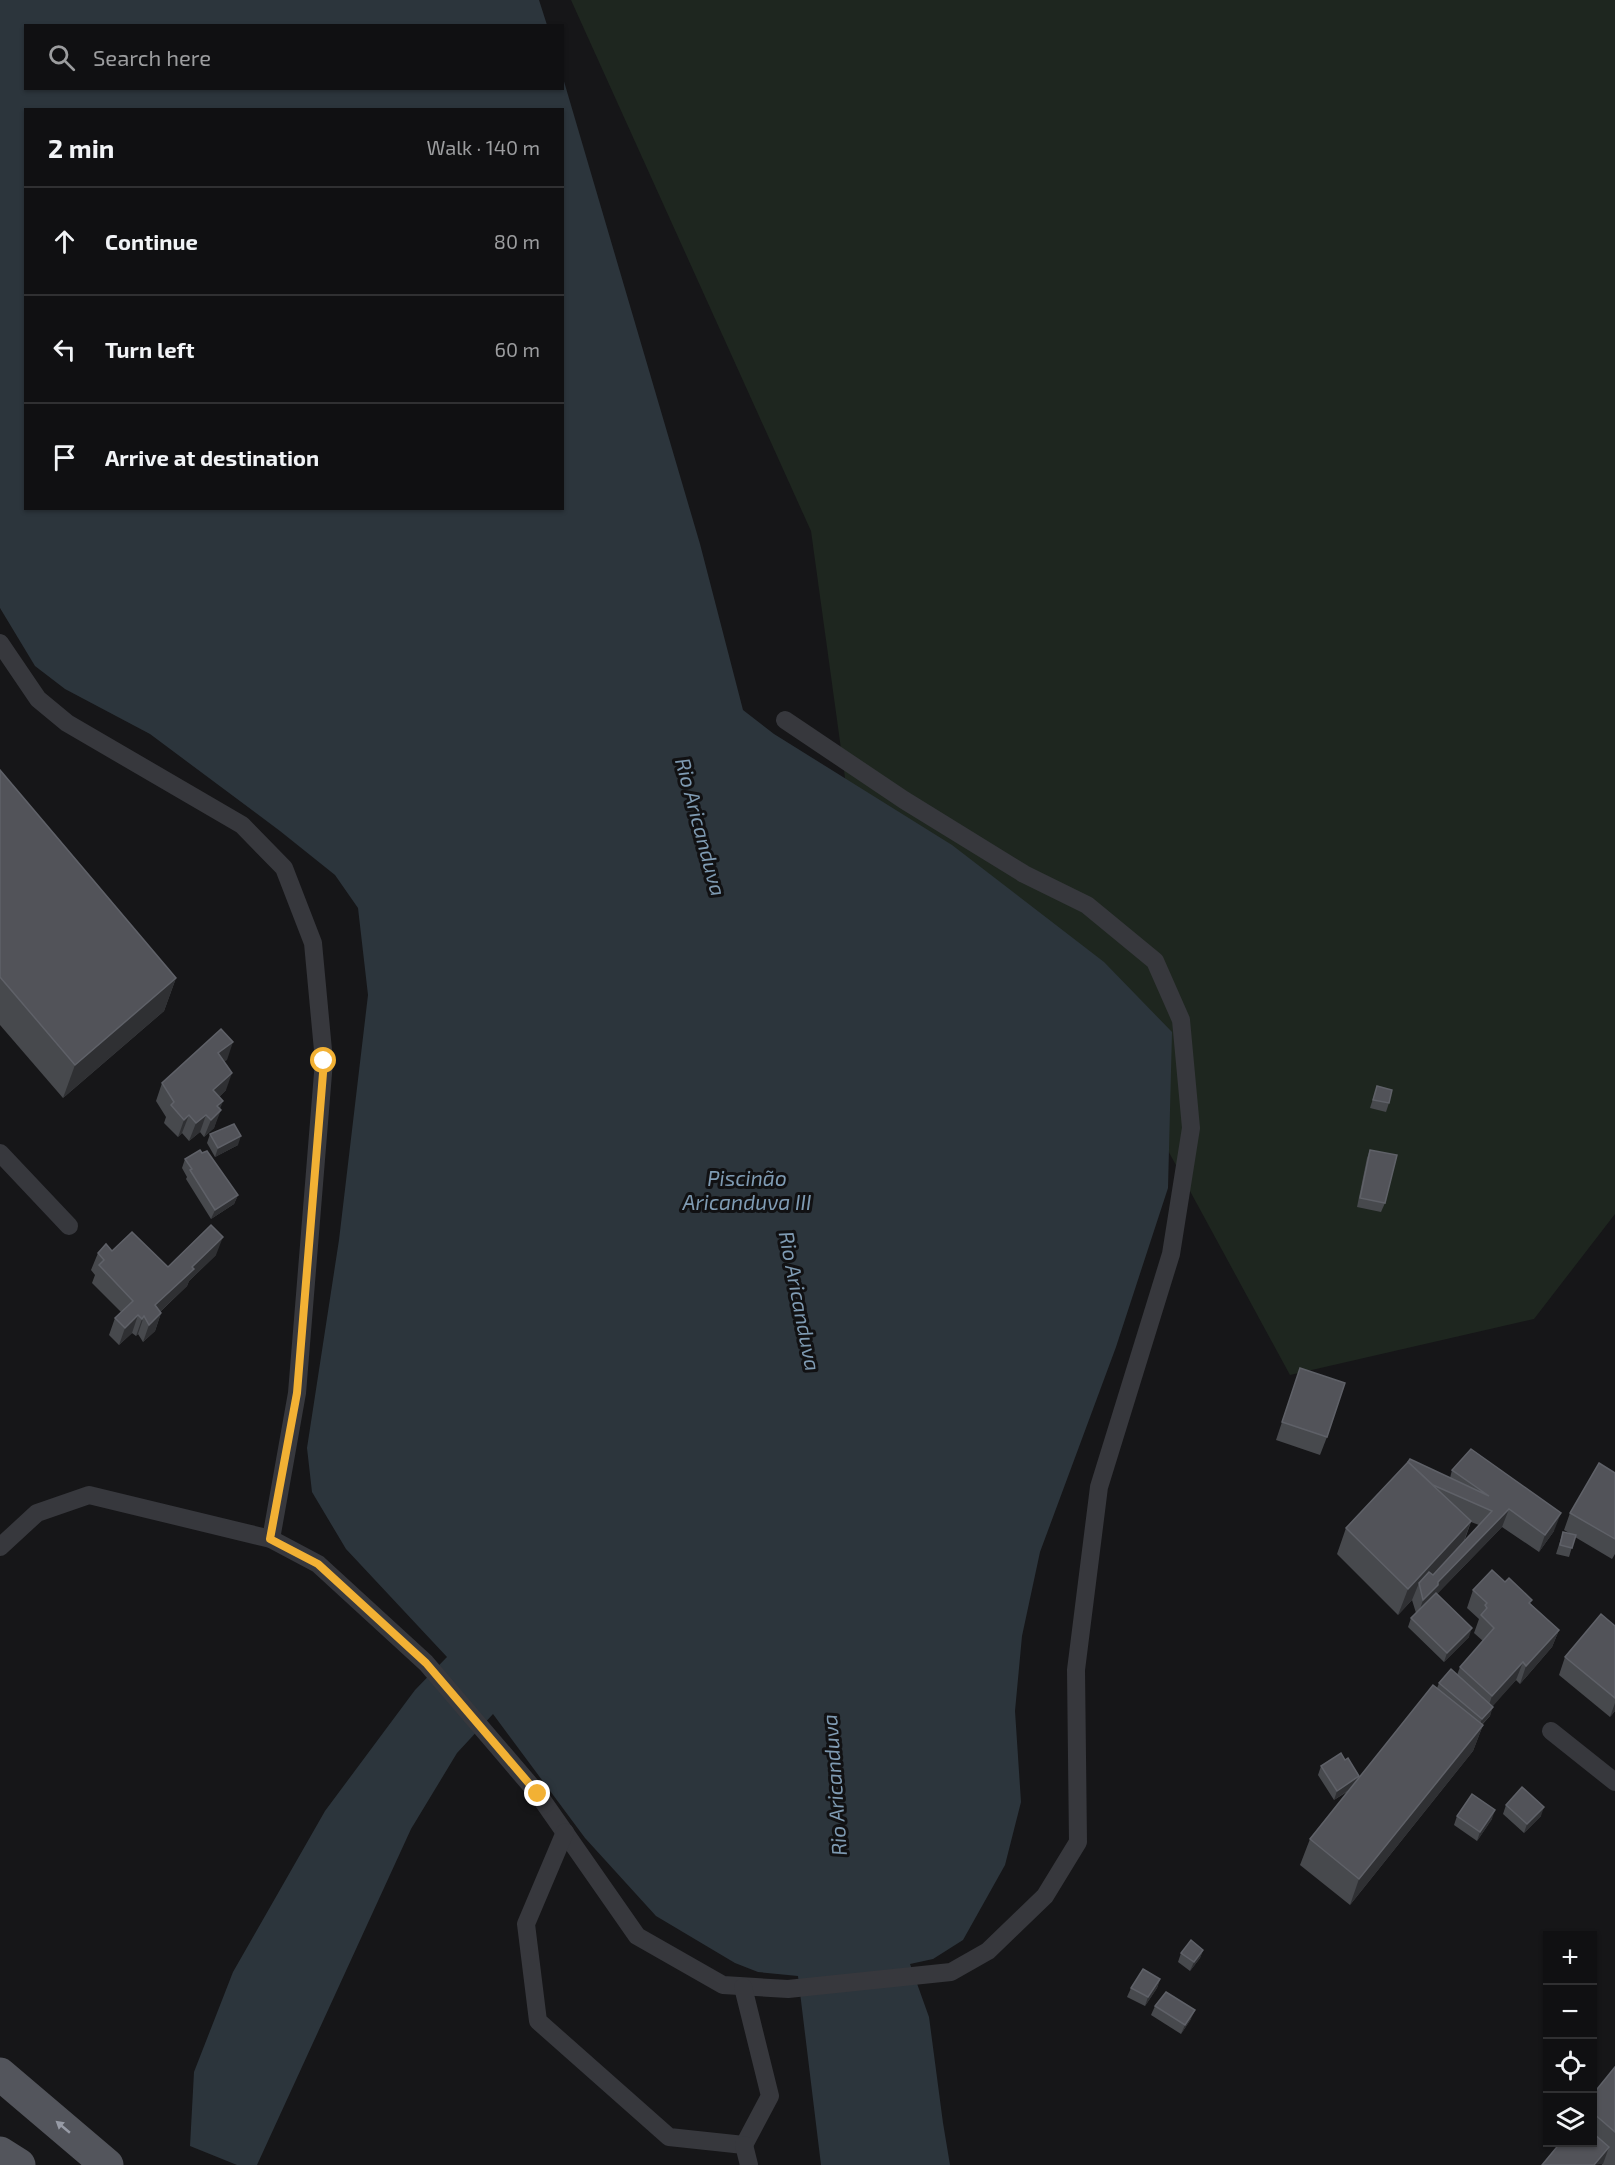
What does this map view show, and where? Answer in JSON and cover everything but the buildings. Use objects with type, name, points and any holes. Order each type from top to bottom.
[{"type":"main road","points":[[0,2074],[107,2165]]},
{"type":"main road","points":[[0,2153],[19,2165]]},
{"type":"lane","points":[[0,644],[38,699],[67,723],[242,825],[284,868],[313,943],[324,1061],[297,1393],[270,1539]]},
{"type":"lane","points":[[0,1547],[37,1514],[89,1495],[270,1539],[318,1564],[426,1663],[538,1794],[637,1936],[723,1985],[788,1989],[951,1972],[988,1951],[1045,1896],[1078,1842],[1076,1670],[1099,1487],[1171,1254],[1191,1128],[1180,1020],[1155,961],[1087,905],[1024,874],[904,800],[784,720]]},
{"type":"lane","points":[[0,1153],[69,1226]]},
{"type":"lane","points":[[1551,1731],[1615,1782]]},
{"type":"lane","points":[[565,1832],[526,1924],[538,2020],[669,2137],[744,2145]]},
{"type":"lane","points":[[743,1987],[770,2096],[744,2145],[748,2165]]},
{"type":"shaded area","points":[[571,0],[1615,0],[1615,1214],[1534,1319],[1290,1375],[1159,1134],[884,1061],[811,531]]},
{"type":"water","name":"Piscinão Aricanduva III","points":[[0,0],[539,0],[547,24],[24,24],[24,90],[564,90],[564,81],[700,544],[743,710],[774,734],[952,845],[1104,962],[1172,1032],[1168,1188],[1116,1347],[1040,1552],[1022,1636],[1015,1711],[1021,1802],[1005,1865],[963,1940],[933,1959],[910,1964],[929,2017],[950,2165],[821,2165],[798,1976],[758,1972],[735,1963],[656,1916],[585,1838],[493,1714],[457,1753],[411,1829],[257,2165],[237,2165],[190,2146],[194,2072],[233,1972],[325,1811],[415,1690],[447,1657],[346,1549],[312,1492],[307,1448],[339,1240],[368,995],[358,908],[335,875],[280,831],[150,734],[65,689],[35,666],[0,608]]},
{"type":"route","points":[[324,1061],[297,1393],[270,1539],[318,1564],[426,1663],[538,1794]]},
{"type":"water label","name":"Rio Aricanduva","points":[[700,827]]},
{"type":"water label","name":"Rio Aricanduva","points":[[799,1301]]},
{"type":"water label","name":"Rio Aricanduva","points":[[835,1785]]}]
